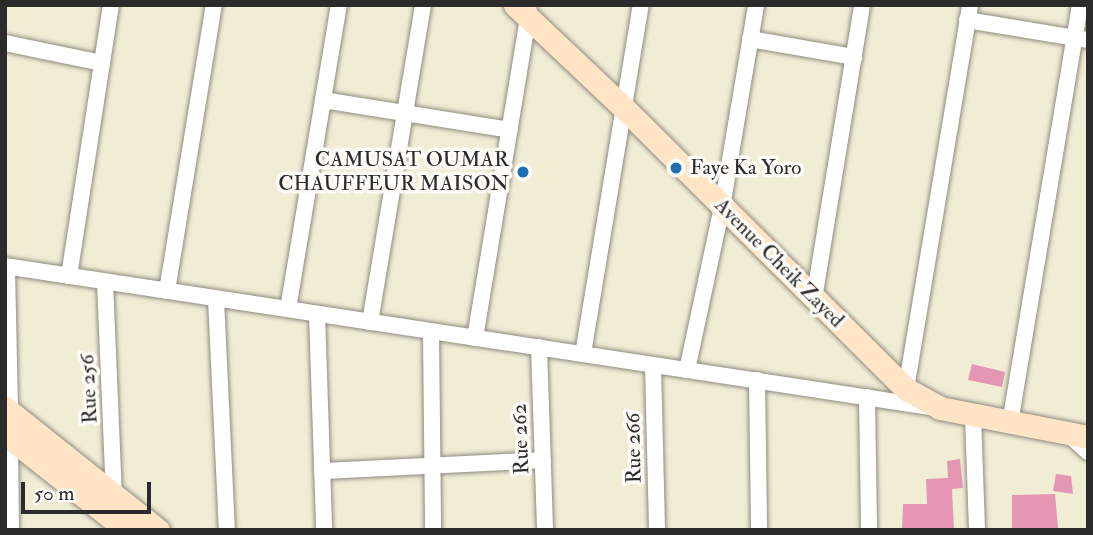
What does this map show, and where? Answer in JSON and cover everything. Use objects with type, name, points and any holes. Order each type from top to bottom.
[{"type":"street","points":[[69,276],[111,5]]},
{"type":"street","points":[[167,291],[214,5]]},
{"type":"street","points":[[288,309],[339,5]]},
{"type":"street","points":[[370,322],[423,5]]},
{"type":"street","points":[[583,354],[641,5]]},
{"type":"street","points":[[687,370],[722,207],[756,5]]},
{"type":"street","points":[[814,299],[862,5]]},
{"type":"street","points":[[1010,423],[1081,39],[1080,5]]},
{"type":"street","points":[[475,338],[510,130],[524,9]]},
{"type":"street","name":"Avenue Cheik Zayed","points":[[524,9],[906,388],[940,408],[1078,435]]},
{"type":"street","points":[[906,388],[968,13],[1081,39]]},
{"type":"street","points":[[750,39],[854,57]]},
{"type":"street","points":[[5,43],[102,63]]},
{"type":"street","points":[[323,100],[510,130]]},
{"type":"street","points":[[11,530],[6,267],[940,408]]},
{"type":"street","name":"Rue 256","points":[[105,282],[114,495]]},
{"type":"street","points":[[216,299],[227,530]]},
{"type":"street","points":[[317,314],[324,530]]},
{"type":"street","points":[[431,331],[433,530]]},
{"type":"street","name":"Rue 262","points":[[539,347],[545,530]]},
{"type":"street","name":"Rue 266","points":[[653,365],[657,530]]},
{"type":"street","points":[[757,380],[759,530]]},
{"type":"street","points":[[867,397],[869,530]]},
{"type":"street","points":[[973,415],[978,530]]},
{"type":"street","points":[[8,423],[114,495],[158,530]]},
{"type":"street","points":[[8,423],[119,526]]},
{"type":"street","points":[[1078,435],[1088,452]]},
{"type":"street","points":[[322,471],[543,460]]},
{"type":"building","points":[[972,364],[1005,372],[1002,387],[968,380]]},
{"type":"building","points":[[960,459],[963,488],[952,489],[954,530],[902,530],[903,504],[927,504],[926,479],[948,478],[947,461]]},
{"type":"building","points":[[1056,474],[1071,476],[1073,494],[1053,491]]},
{"type":"building","points":[[1055,494],[1058,528],[1012,530],[1012,495]]},
{"type":"place","name":"Faye Ka Yoro","points":[[676,168]]},
{"type":"place","name":"CAMUSAT OUMAR CHAUFFEUR MAISON","points":[[523,172]]}]
